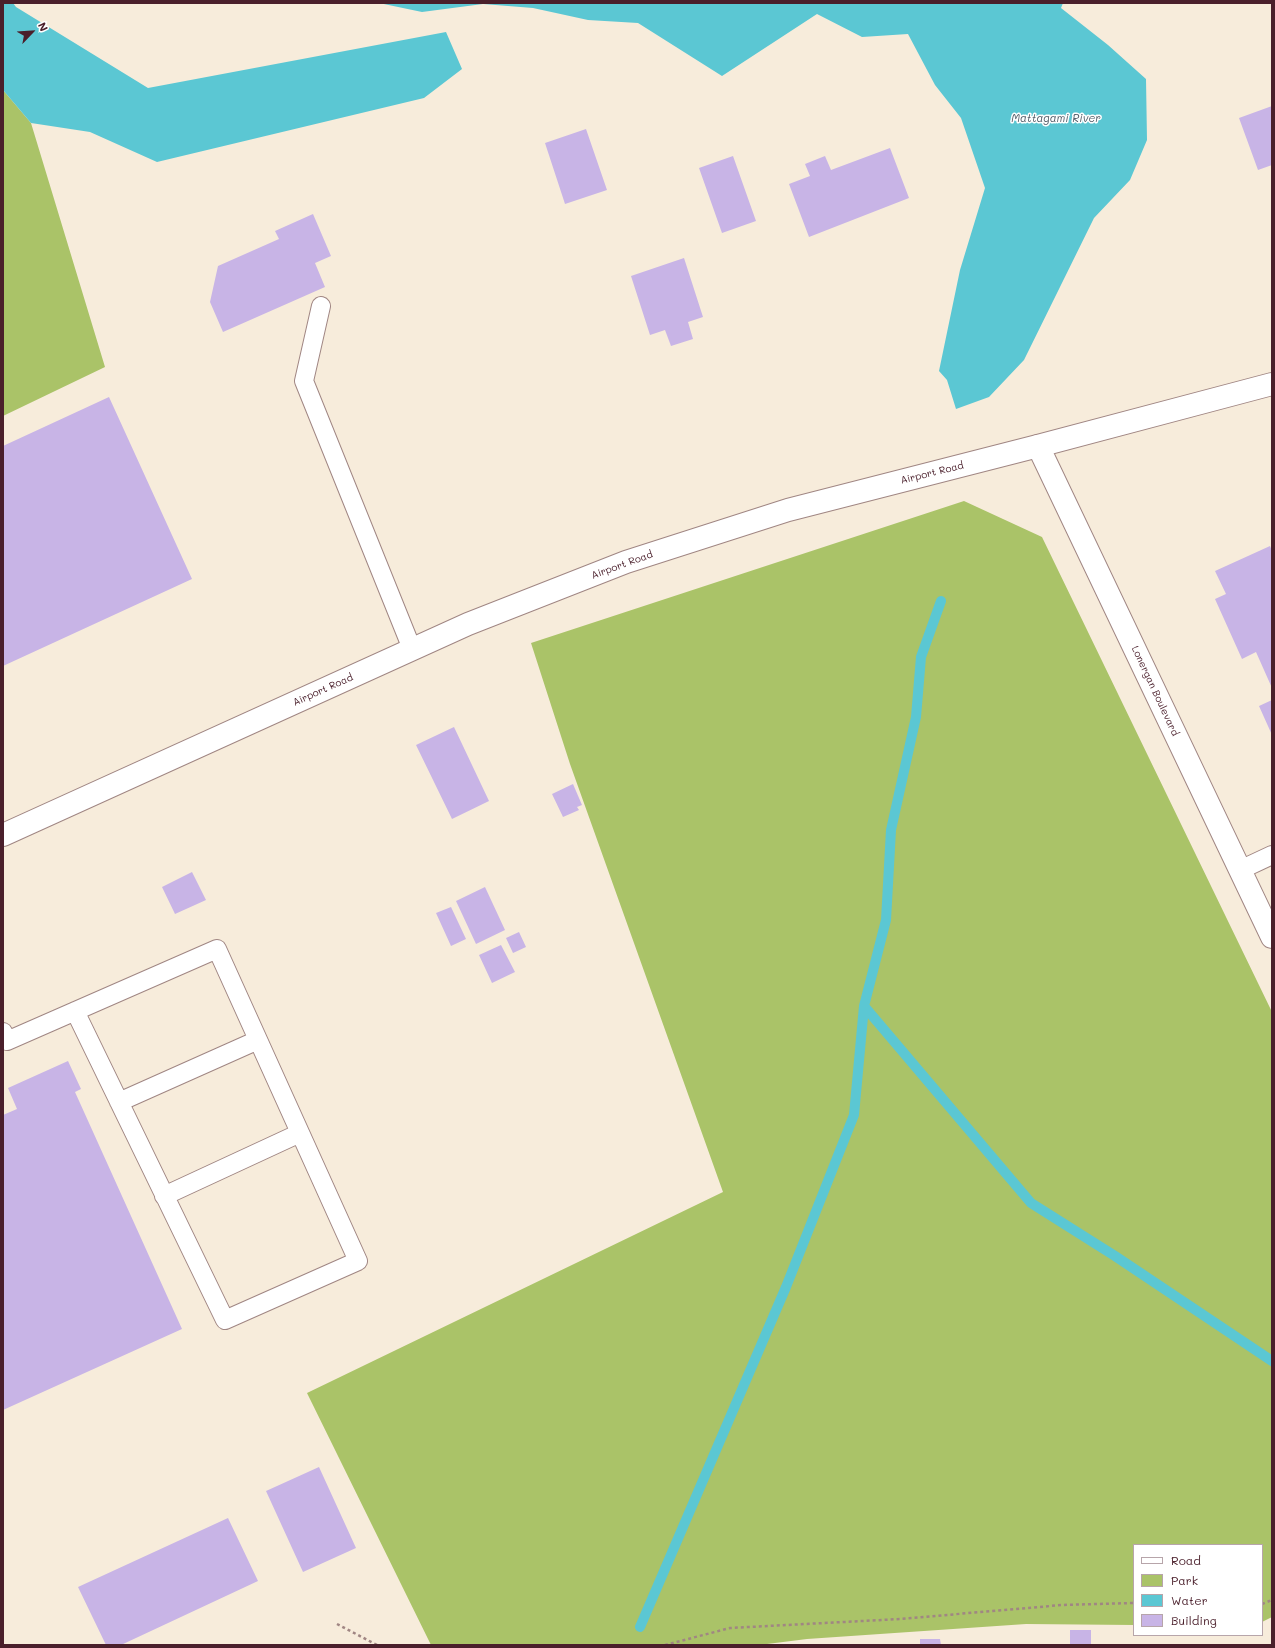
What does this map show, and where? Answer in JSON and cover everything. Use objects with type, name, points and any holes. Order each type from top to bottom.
[{"type":"main road","name":"Airport Road","points":[[3,835],[468,624],[626,562],[788,510],[1272,384]]},
{"type":"main road","name":"Lonergan Boulevard","points":[[1038,446],[1272,936]]},
{"type":"lane","points":[[321,306],[304,381],[412,649]]},
{"type":"lane","points":[[1240,870],[1272,855]]},
{"type":"lane","points":[[3,1032],[7,1041],[75,1011],[217,949],[358,1261],[225,1320],[75,1011]]},
{"type":"lane","points":[[118,1102],[258,1040]]},
{"type":"lane","points":[[164,1196],[300,1133]]},
{"type":"path","points":[[665,1645],[730,1628],[900,1619],[1062,1605],[1133,1603]]},
{"type":"path","points":[[337,1624],[377,1645]]},
{"type":"green space","points":[[3,90],[31,123],[105,367],[3,416]]},
{"type":"green space","points":[[964,501],[1042,537],[1272,1012],[1272,1617],[1263,1622],[1263,1544],[1133,1544],[1133,1625],[1026,1624],[807,1639],[759,1645],[431,1645],[307,1393],[723,1192],[570,764],[531,643]]},
{"type":"water","points":[[3,3],[13,3],[16,7],[148,88],[446,32],[462,69],[424,98],[157,162],[90,132],[31,123],[3,90]]},
{"type":"water","name":"Mattagami River","points":[[379,3],[1063,3],[1061,8],[1108,45],[1146,79],[1147,140],[1130,180],[1094,218],[1024,360],[989,397],[956,409],[947,380],[939,371],[960,270],[985,188],[961,118],[935,85],[908,34],[862,37],[817,14],[722,76],[638,23],[588,20],[533,8],[483,4],[422,12]]},
{"type":"building","points":[[1272,106],[1272,165],[1258,170],[1239,118]]},
{"type":"building","points":[[586,129],[607,190],[565,204],[545,143]]},
{"type":"building","points":[[890,148],[909,198],[809,237],[789,184],[810,176],[805,164],[825,156],[831,170]]},
{"type":"building","points":[[733,156],[756,221],[722,233],[699,168]]},
{"type":"building","points":[[313,214],[331,256],[315,263],[325,287],[223,332],[210,302],[218,266],[279,239],[275,231]]},
{"type":"building","points":[[684,258],[703,317],[688,322],[693,339],[671,346],[665,330],[650,335],[631,276]]},
{"type":"building","points":[[109,397],[192,579],[3,666],[3,446]]},
{"type":"building","points":[[1270,546],[1272,551],[1272,688],[1256,652],[1242,659],[1215,599],[1226,594],[1215,571]]},
{"type":"building","points":[[1272,700],[1272,735],[1259,706]]},
{"type":"building","points":[[454,727],[489,801],[452,819],[416,745]]},
{"type":"building","points":[[573,784],[582,805],[577,807],[579,810],[563,817],[552,794]]},
{"type":"building","points":[[192,872],[206,900],[175,914],[162,887]]},
{"type":"building","points":[[485,887],[505,930],[476,944],[456,901]]},
{"type":"building","points":[[451,907],[466,939],[451,946],[436,913]]},
{"type":"building","points":[[519,932],[526,947],[513,953],[506,938]]},
{"type":"building","points":[[501,945],[515,972],[492,983],[479,955]]},
{"type":"building","points":[[68,1061],[81,1089],[75,1092],[182,1329],[3,1410],[3,1115],[17,1109],[8,1088]]},
{"type":"building","points":[[319,1467],[356,1548],[303,1572],[266,1491]]},
{"type":"building","points":[[228,1518],[258,1581],[121,1645],[106,1645],[78,1587]]},
{"type":"building","points":[[1070,1630],[1091,1630],[1091,1645],[1070,1645]]},
{"type":"building","points":[[920,1639],[940,1639],[941,1645],[920,1645]]},
{"type":"waterway","points":[[640,1627],[786,1287],[854,1115],[864,1006],[886,920],[891,830],[916,717],[921,657],[941,601]]},
{"type":"waterway","points":[[864,1006],[1031,1203],[1115,1256],[1272,1361]]}]
